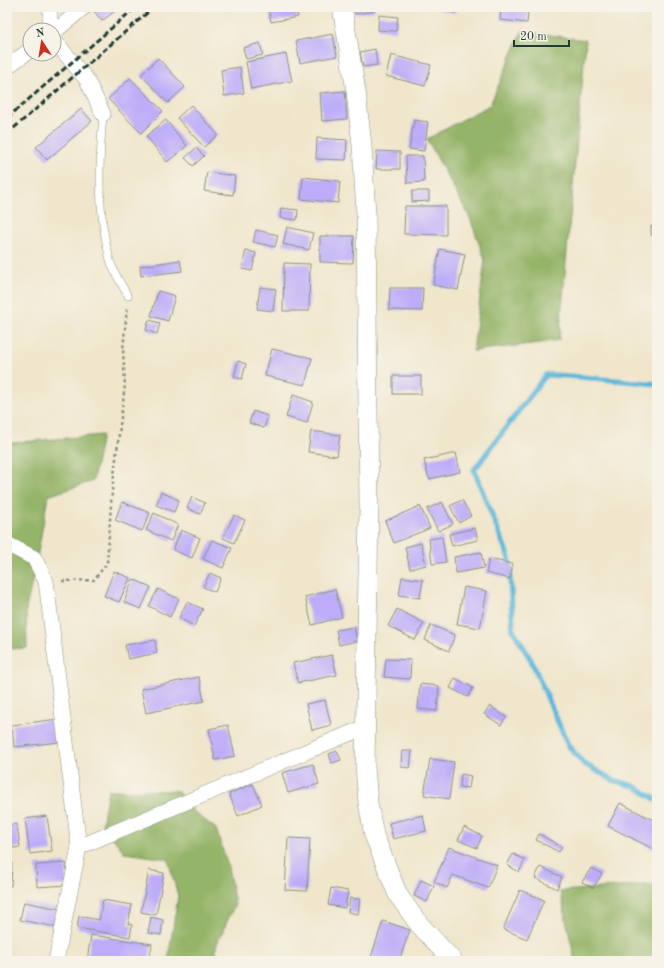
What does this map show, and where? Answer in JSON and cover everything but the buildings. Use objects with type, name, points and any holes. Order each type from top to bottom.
[{"type":"street","points":[[50,7],[50,22]]},
{"type":"street","points":[[62,25],[84,7]]},
{"type":"street","points":[[342,7],[356,91],[362,146],[366,214],[369,507],[365,766],[368,803],[374,835],[398,895],[418,923],[454,961]]},
{"type":"street","points":[[62,50],[87,80],[103,114]]},
{"type":"street","points":[[7,68],[22,56]]},
{"type":"street","points":[[7,544],[34,558],[46,581],[79,846],[56,961]]},
{"type":"street","points":[[79,846],[365,727]]},
{"type":"lane","points":[[103,114],[99,186],[103,224],[110,261],[128,296]]},
{"type":"path","points":[[46,581],[94,580],[107,563],[112,491],[125,385],[123,350],[128,296]]},
{"type":"green space","points":[[522,31],[586,40],[559,340],[473,351],[485,260],[470,218],[427,139],[490,105]]},
{"type":"green space","points":[[102,435],[93,481],[48,496],[35,569],[26,608],[27,648],[7,649],[7,445],[10,443]]},
{"type":"green space","points":[[108,790],[177,791],[192,810],[216,829],[228,867],[235,904],[216,946],[216,961],[168,961],[178,896],[168,859],[125,853],[102,825]]},
{"type":"green space","points":[[657,884],[657,961],[575,961],[560,891]]},
{"type":"waterway","points":[[657,384],[588,377],[546,375],[474,470],[509,558],[513,630],[531,660],[568,745],[583,763],[613,780],[634,786],[657,800]]},
{"type":"railway","points":[[7,118],[136,7]]},
{"type":"railway","points":[[7,134],[154,7]]}]
